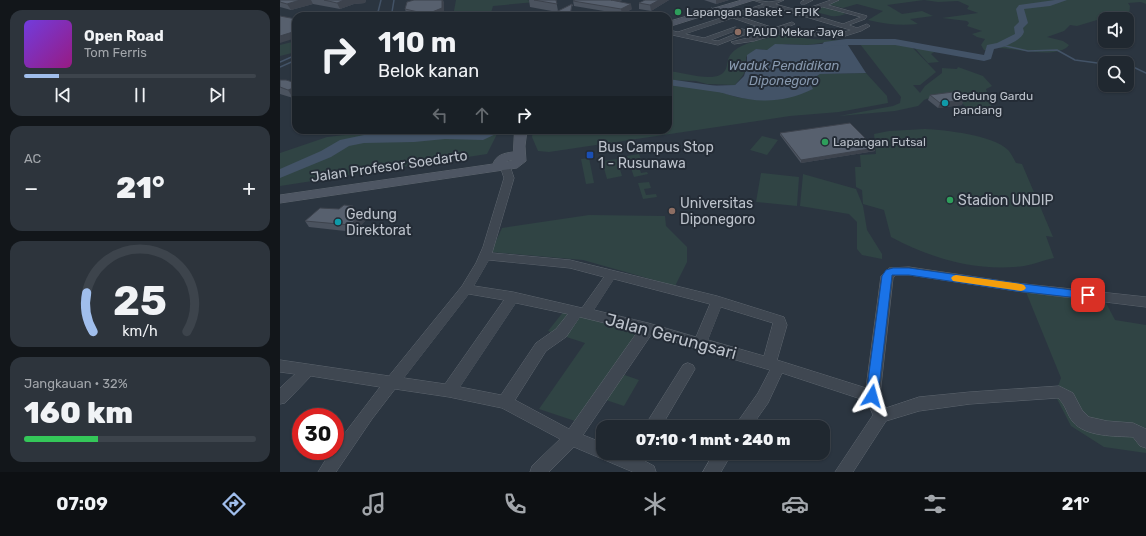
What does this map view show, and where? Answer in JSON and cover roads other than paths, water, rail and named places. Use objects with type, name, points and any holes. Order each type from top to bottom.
[{"type":"street","points":[[715,10],[743,0]]},
{"type":"street","points":[[672,23],[750,0]]},
{"type":"street","points":[[756,0],[859,30]]},
{"type":"street","points":[[678,34],[781,0]]},
{"type":"street","points":[[803,3],[810,0]]},
{"type":"street","points":[[800,13],[836,0]]},
{"type":"street","points":[[823,5],[864,16],[859,20],[824,35]]},
{"type":"street","points":[[715,10],[776,31],[798,34],[846,35],[868,26]]},
{"type":"street","points":[[798,34],[829,22]]},
{"type":"street","points":[[732,42],[754,39],[792,24]]},
{"type":"street","points":[[672,33],[718,43],[762,26]]},
{"type":"street","points":[[696,46],[705,40]]},
{"type":"street","points":[[326,472],[354,431],[466,289],[485,256],[509,178],[507,163],[516,136]]},
{"type":"street","name":"Jalan Profesor Soedarto","points":[[280,194],[507,163]]},
{"type":"street","name":"Jalan Profesor Soedarto","points":[[280,199],[507,163]]},
{"type":"street","points":[[485,256],[570,264],[717,301],[779,320],[780,325],[774,365],[763,398],[747,420]]},
{"type":"street","points":[[881,416],[877,404],[872,396],[887,276],[893,271],[909,271],[1016,287],[1146,302]]},
{"type":"street","points":[[505,402],[541,347],[561,333],[581,312],[611,275]]},
{"type":"street","name":"Jalan Gerungsari","points":[[466,289],[513,297],[648,328],[872,396]]},
{"type":"street","points":[[450,391],[513,297]]},
{"type":"street","points":[[700,344],[717,301]]},
{"type":"street","points":[[538,472],[572,438],[648,328]]},
{"type":"street","points":[[280,366],[450,391],[505,402],[572,438],[596,448]]},
{"type":"street","points":[[656,420],[688,368]]},
{"type":"street","points":[[280,398],[308,370]]},
{"type":"street","points":[[843,472],[881,416],[919,404],[970,398],[1059,392],[1068,397],[1076,414],[1084,422],[1133,430],[1139,432],[1146,441]]},
{"type":"street","points":[[635,460],[648,472]]},
{"type":"street","points":[[711,472],[719,460]]},
{"type":"water","name":"Waduk Pendidikan Diponegoro","points":[[846,42],[866,73],[820,74],[809,81],[813,89],[785,99],[745,99],[703,86],[735,85],[744,76],[747,66],[747,55],[756,49],[767,50],[775,44],[807,45]]},
{"type":"waterway","points":[[378,12],[381,0]]},
{"type":"waterway","points":[[392,12],[394,0]]},
{"type":"waterway","points":[[826,46],[827,44],[846,42],[895,42],[984,58],[988,57],[990,47],[999,46],[1019,35],[1020,32],[1018,27],[1024,23],[1020,9],[1022,7],[1050,4],[1063,0]]},
{"type":"waterway","points":[[1001,45],[1028,51],[1057,50],[1075,60],[1098,63]]},
{"type":"waterway","points":[[280,62],[292,57]]},
{"type":"waterway","points":[[280,67],[292,62]]},
{"type":"waterway","points":[[1134,67],[1146,73]]},
{"type":"waterway","points":[[672,83],[724,90]]},
{"type":"waterway","points":[[280,174],[326,154],[345,143],[364,139],[414,138],[445,135],[483,136],[487,134]]},
{"type":"place","name":"Lapangan Basket - FPIK","points":[[678,12]]},
{"type":"place","name":"PAUD Mekar Jaya","points":[[738,32]]},
{"type":"place","name":"Gedung Gardu pandang","points":[[945,103]]},
{"type":"place","name":"Lapangan Futsal","points":[[825,142]]},
{"type":"place","name":"Bus Campus Stop 1 - Rusunawa","points":[[590,155]]},
{"type":"place","name":"Stadion UNDIP","points":[[950,200]]},
{"type":"place","name":"Universitas Diponegoro","points":[[672,211]]},
{"type":"place","name":"Gedung Direktorat","points":[[338,222]]}]
